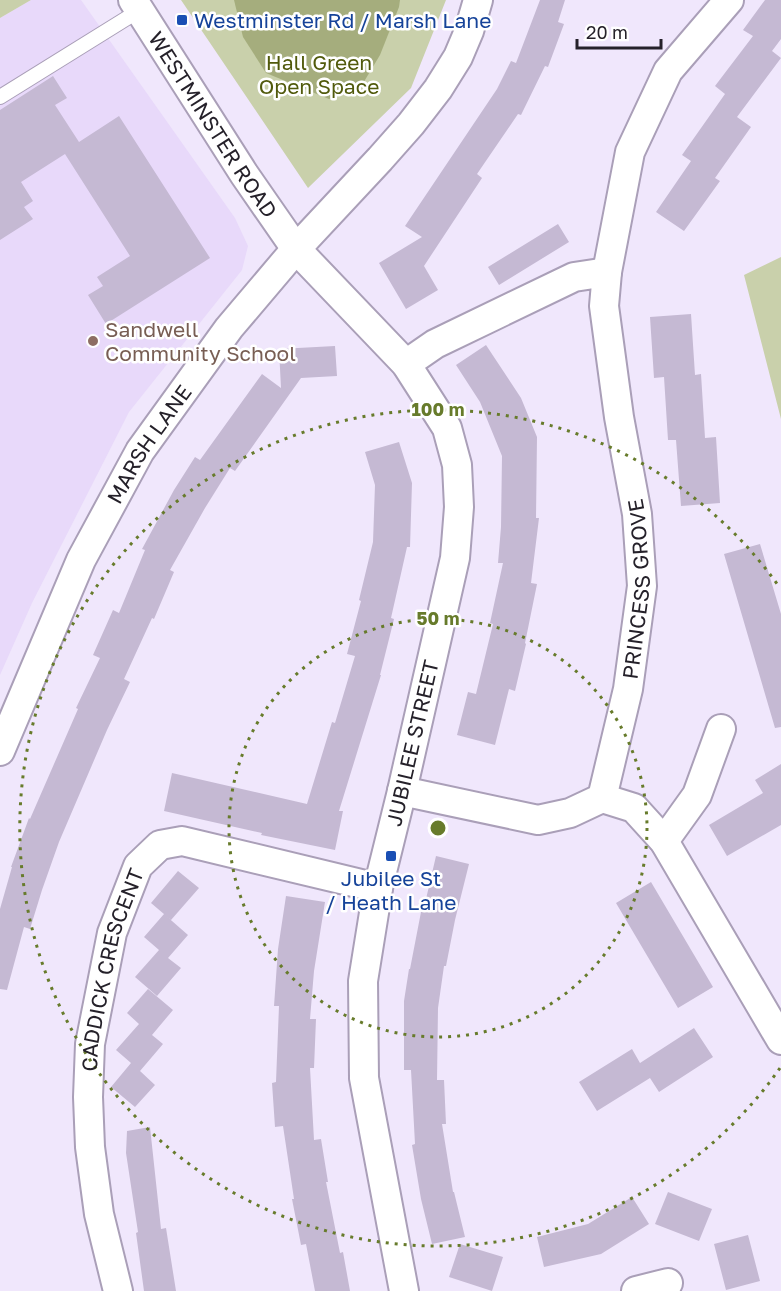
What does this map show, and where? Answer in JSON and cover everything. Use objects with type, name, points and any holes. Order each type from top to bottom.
[{"type":"street","name":"MARSH LANE","points":[[0,751],[81,560],[140,451],[229,328],[296,249],[411,124],[438,89],[466,40],[478,0]]},
{"type":"street","name":"PRINCESS GROVE","points":[[602,798],[628,689],[642,586],[637,514],[619,417],[604,306],[607,272],[630,152],[668,71],[729,0]]},
{"type":"street","name":"WESTMINSTER ROAD","points":[[136,5],[244,174],[296,249]]},
{"type":"street","name":"JUBILEE STREET","points":[[296,249],[406,364],[447,428],[457,465],[459,507],[455,558],[378,888],[363,981],[364,1078],[404,1291]]},
{"type":"street","points":[[406,364],[435,344],[573,277],[607,272]]},
{"type":"street","points":[[664,842],[697,795],[721,729]]},
{"type":"street","points":[[402,791],[538,820],[570,813],[602,798],[634,807],[664,842],[781,1040]]},
{"type":"street","name":"CADDICK CRESCENT","points":[[118,1291],[99,1214],[90,1147],[88,1097],[90,1044],[112,933],[138,866],[160,845],[182,841],[378,888]]},
{"type":"street","points":[[636,1291],[668,1283]]},
{"type":"lane","points":[[0,97],[136,5]]},
{"type":"shaded area","name":"Sandwell Community School","points":[[31,0],[81,0],[235,218],[248,246],[242,270],[129,412],[32,603],[0,675],[0,18]]},
{"type":"green space","points":[[0,0],[31,0],[0,18]]},
{"type":"green space","name":"Hall Green Open Space","points":[[181,0],[446,0],[411,88],[308,188]]},
{"type":"green space","points":[[234,0],[400,0],[380,55],[359,90],[329,99],[266,73],[243,37]]},
{"type":"green space","points":[[781,257],[781,419],[744,275]]},
{"type":"building","points":[[540,0],[565,0],[558,22],[564,24],[548,67],[545,66],[521,115],[518,114],[477,174],[482,178],[424,266],[438,290],[406,309],[379,263],[422,237],[405,226],[497,89],[511,61],[516,63]]},
{"type":"building","points":[[765,0],[781,0],[781,39],[772,51],[781,58],[737,117],[751,127],[715,178],[720,181],[684,231],[656,212],[691,161],[682,155],[725,94],[715,86],[753,36],[743,30]]},
{"type":"building","name":"Sandwell Community School","points":[[53,76],[67,98],[55,105],[79,142],[119,116],[210,258],[106,324],[88,295],[103,286],[97,277],[130,256],[65,154],[21,182],[33,201],[24,207],[33,219],[0,240],[0,110]]},
{"type":"building","points":[[558,224],[569,242],[499,285],[488,267]]},
{"type":"building","points":[[691,314],[695,375],[701,374],[705,438],[716,437],[720,503],[681,506],[676,440],[668,440],[664,377],[654,378],[650,317]]},
{"type":"building","points":[[486,345],[521,398],[537,437],[536,518],[539,518],[531,583],[537,584],[526,644],[515,691],[509,689],[495,745],[457,735],[468,692],[476,694],[493,624],[490,623],[503,563],[498,563],[502,456],[480,402],[456,365]]},
{"type":"building","points":[[335,346],[337,376],[301,378],[235,471],[230,468],[170,570],[174,572],[124,679],[130,682],[59,842],[30,929],[24,927],[7,990],[0,989],[0,909],[11,867],[29,818],[100,658],[93,655],[113,610],[119,613],[145,550],[142,549],[195,457],[200,460],[262,374],[281,388],[279,349]]},
{"type":"building","points":[[399,442],[412,483],[410,547],[407,547],[381,675],[339,811],[343,811],[335,850],[261,835],[262,833],[164,811],[172,773],[307,804],[355,656],[347,654],[373,542],[375,485],[365,452]]},
{"type":"building","points":[[760,544],[781,614],[781,727],[775,728],[724,554]]},
{"type":"building","points":[[781,764],[781,825],[727,856],[709,825],[763,793],[755,780]]},
{"type":"building","points":[[436,856],[469,864],[446,966],[444,966],[438,1008],[437,1080],[444,1080],[446,1124],[442,1124],[453,1192],[465,1237],[432,1244],[421,1199],[412,1145],[415,1144],[411,1070],[404,1070],[404,1001],[421,912],[423,912]]},
{"type":"building","points":[[178,871],[199,888],[171,920],[151,903]]},
{"type":"building","points":[[651,882],[713,987],[678,1008],[616,903]]},
{"type":"building","points":[[286,896],[325,902],[314,971],[310,1019],[316,1019],[314,1068],[310,1068],[314,1140],[321,1139],[328,1182],[326,1182],[350,1291],[315,1291],[306,1244],[301,1245],[292,1199],[294,1199],[283,1126],[275,1127],[272,1083],[276,1082],[279,1006],[274,1006],[278,949]]},
{"type":"building","points":[[164,914],[188,935],[168,958],[181,968],[157,996],[135,977],[159,950],[144,937]]},
{"type":"building","points":[[148,989],[173,1010],[152,1035],[163,1044],[140,1071],[155,1085],[135,1107],[111,1087],[131,1063],[116,1050],[139,1024],[127,1013]]},
{"type":"building","points":[[694,1028],[713,1057],[659,1092],[650,1078],[597,1111],[579,1082],[632,1049],[640,1063]]},
{"type":"building","points":[[150,1127],[161,1229],[166,1228],[176,1291],[144,1291],[126,1153],[127,1131]]},
{"type":"building","points":[[668,1192],[712,1209],[699,1241],[655,1224]]},
{"type":"building","points":[[632,1197],[649,1224],[601,1254],[544,1267],[537,1237],[588,1224]]},
{"type":"building","points":[[748,1235],[760,1281],[726,1290],[714,1244]]},
{"type":"building","points":[[460,1244],[503,1257],[492,1291],[449,1277]]},
{"type":"place","name":"Westminster Rd / Marsh Lane","points":[[182,20]]},
{"type":"place","name":"Sandwell Community School","points":[[93,341]]},
{"type":"place","name":"Jubilee St / Heath Lane","points":[[391,856]]}]
